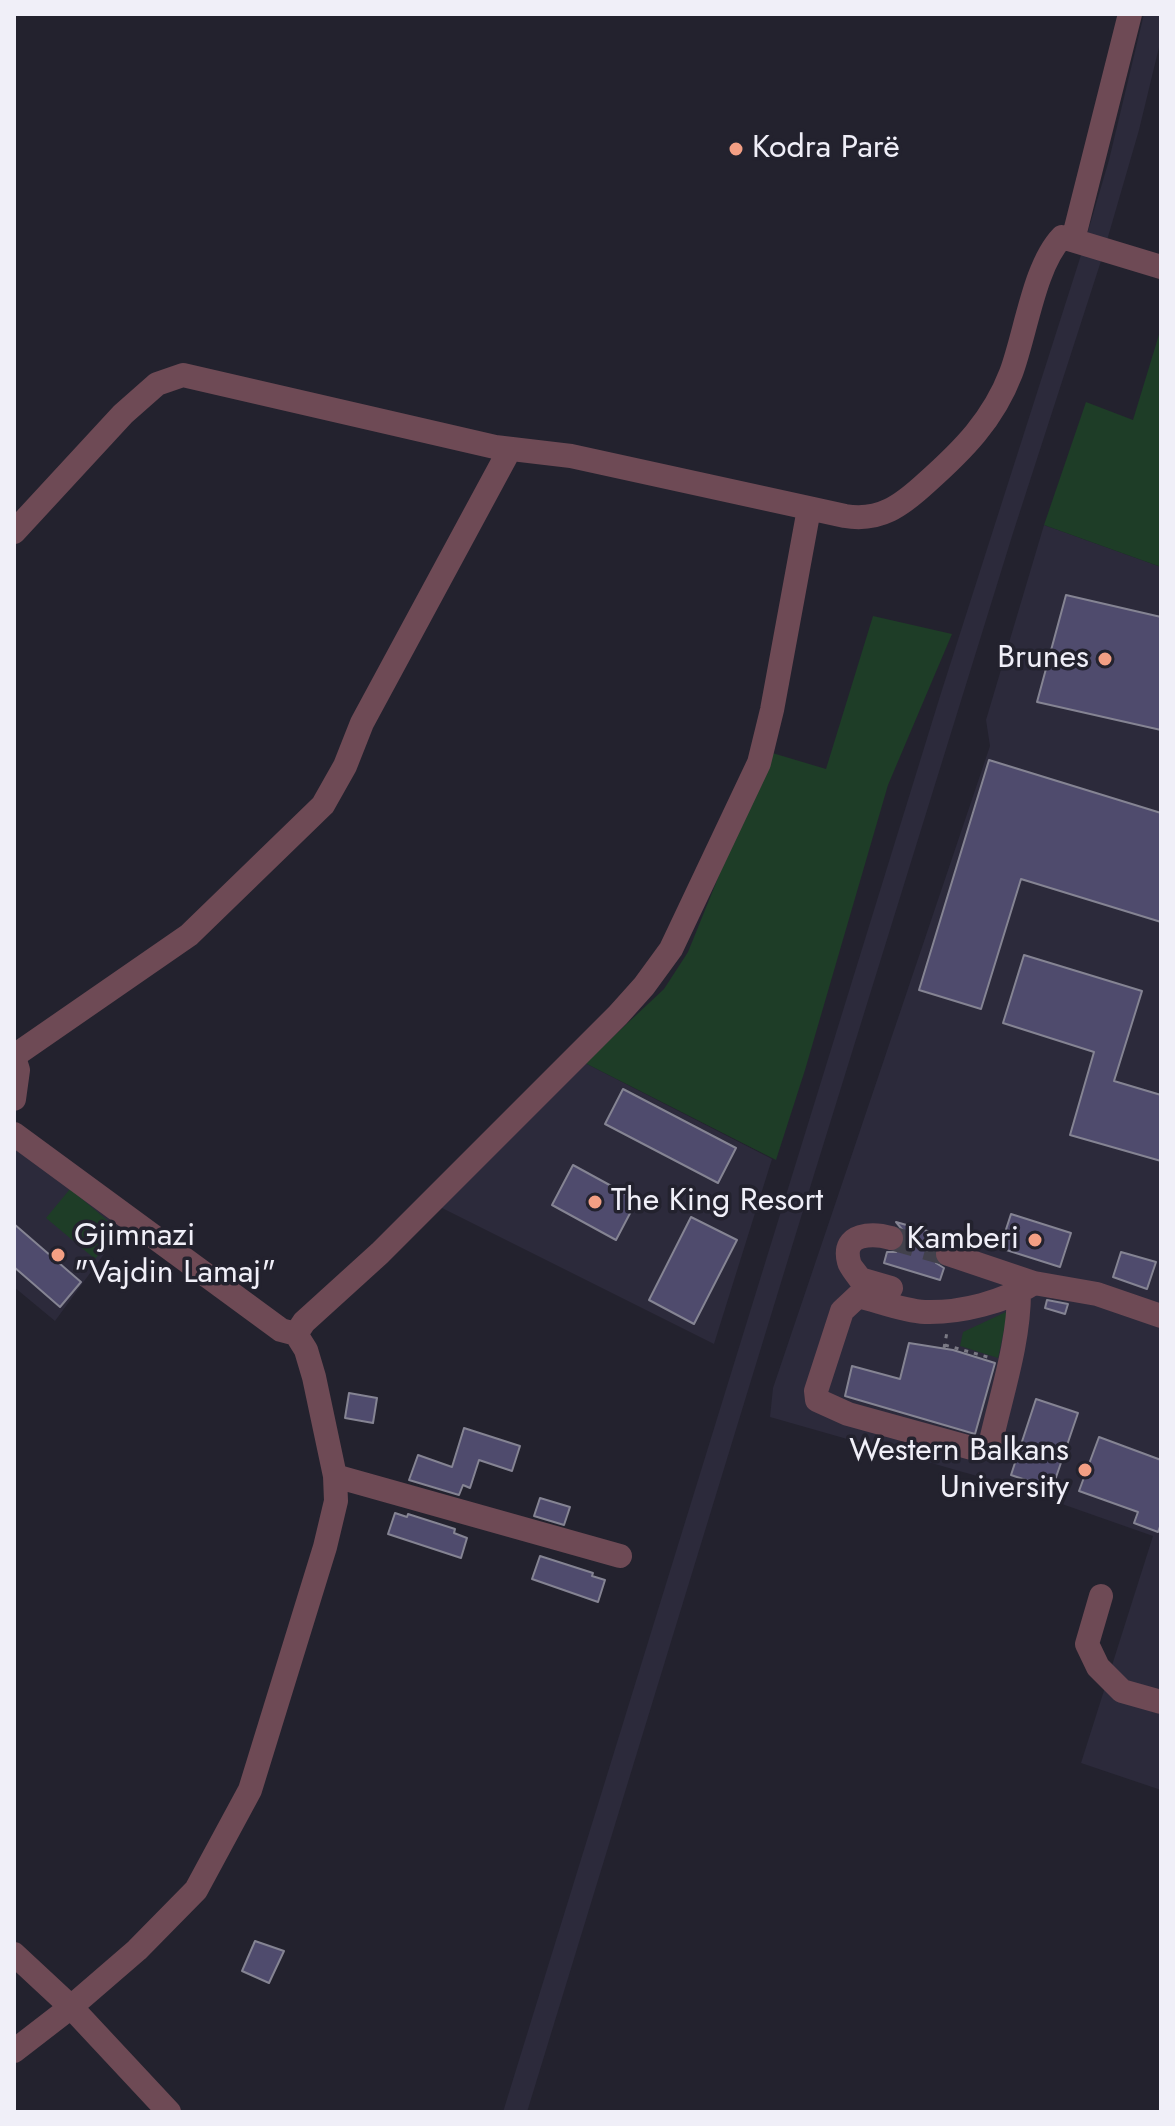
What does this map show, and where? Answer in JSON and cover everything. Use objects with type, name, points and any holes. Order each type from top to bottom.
[{"type":"street","points":[[1073,240],[1130,14]]},
{"type":"street","points":[[14,532],[123,414],[157,384],[183,375],[510,449],[571,456],[809,509],[856,518],[882,515],[912,496],[961,452],[987,421],[1011,372],[1047,257],[1062,237],[1161,267]]},
{"type":"street","points":[[14,1099],[18,1070],[14,1056],[189,935],[323,805],[345,766],[362,723],[510,449]]},
{"type":"street","points":[[296,1334],[304,1322],[380,1253],[618,1015],[671,949],[759,763],[772,710],[809,509]]},
{"type":"street","points":[[14,1134],[281,1330],[296,1334],[306,1350],[314,1377],[335,1476],[336,1501],[325,1547],[250,1790],[196,1890],[137,1950],[14,2051]]},
{"type":"street","points":[[891,1238],[875,1233],[858,1237],[850,1245],[849,1261],[860,1279],[939,1300],[1027,1288],[1097,1294],[1161,1316]]},
{"type":"street","points":[[948,1254],[1027,1288]]},
{"type":"street","points":[[1027,1288],[991,1441],[984,1447],[975,1449],[848,1414],[817,1400],[816,1391],[842,1311],[858,1296],[923,1312],[957,1310],[1027,1288]]},
{"type":"street","points":[[335,1476],[620,1556]]},
{"type":"street","points":[[1101,1596],[1087,1644],[1098,1667],[1122,1691],[1161,1702]]},
{"type":"street","points":[[14,1954],[71,2007],[169,2112]]},
{"type":"path","points":[[945,1345],[1009,1363]]},
{"type":"shaded area","points":[[1144,14],[1161,14],[1161,39],[1139,130],[1101,261],[1013,533],[527,2112],[503,2112],[941,693],[1081,255],[1109,160]]},
{"type":"shaded area","points":[[1044,525],[1161,567],[1161,1790],[1081,1763],[1153,1536],[1005,1484],[770,1417],[773,1388],[990,746],[986,720]]},
{"type":"shaded area","points":[[585,1063],[772,1159],[714,1344],[438,1206]]},
{"type":"shaded area","name":"Gjimnazi \"Vajdin Lamaj\"","points":[[14,1145],[126,1224],[55,1321],[14,1287]]},
{"type":"green space","points":[[1161,328],[1161,567],[1044,525],[1086,402],[1133,420]]},
{"type":"green space","points":[[873,616],[952,634],[888,785],[776,1160],[585,1063],[664,989],[688,952],[769,752],[826,769]]},
{"type":"green space","points":[[70,1189],[119,1230],[95,1259],[46,1218]]},
{"type":"green space","points":[[1008,1311],[998,1358],[960,1346],[963,1332]]},
{"type":"building","name":"Brunes","points":[[1066,595],[1161,617],[1161,730],[1037,702]]},
{"type":"building","points":[[989,760],[1161,813],[1161,922],[1021,879],[981,1009],[919,990]]},
{"type":"building","points":[[1024,955],[1142,991],[1114,1081],[1161,1095],[1161,1161],[1070,1135],[1094,1052],[1003,1023]]},
{"type":"building","points":[[623,1089],[736,1148],[718,1183],[605,1124]]},
{"type":"building","name":"The King Resort","points":[[573,1165],[637,1200],[616,1240],[552,1205]]},
{"type":"building","name":"Kamberi","points":[[1011,1214],[1071,1233],[1060,1267],[1000,1248]]},
{"type":"building","points":[[691,1217],[737,1240],[694,1324],[649,1300]]},
{"type":"building","points":[[896,1222],[952,1238],[939,1242],[934,1250],[936,1263],[944,1268],[940,1280],[884,1263],[887,1252],[896,1252],[905,1242],[905,1233]]},
{"type":"building","points":[[14,1224],[81,1282],[60,1307],[14,1267]]},
{"type":"building","points":[[1121,1252],[1156,1262],[1147,1289],[1113,1277]]},
{"type":"building","points":[[1047,1300],[1068,1304],[1065,1314],[1045,1308]]},
{"type":"building","points":[[909,1343],[953,1350],[995,1363],[975,1434],[845,1396],[852,1366],[900,1379]]},
{"type":"building","points":[[349,1393],[377,1398],[373,1423],[345,1418]]},
{"type":"building","points":[[1036,1399],[1078,1413],[1052,1489],[1011,1475]]},
{"type":"building","points":[[464,1428],[520,1446],[512,1471],[479,1460],[470,1488],[463,1485],[459,1495],[409,1480],[418,1455],[452,1467]]},
{"type":"building","points":[[1099,1437],[1161,1460],[1161,1524],[1158,1532],[1134,1523],[1138,1512],[1079,1491]]},
{"type":"building","points":[[540,1498],[570,1507],[564,1525],[534,1516]]},
{"type":"building","points":[[395,1513],[455,1529],[454,1533],[467,1538],[461,1558],[388,1534]]},
{"type":"building","points":[[540,1556],[593,1573],[592,1576],[605,1580],[598,1602],[532,1579]]},
{"type":"building","points":[[255,1941],[284,1951],[269,1983],[242,1971]]},
{"type":"tunnel","points":[[891,1238],[948,1254]]},
{"type":"place","name":"Kodra Parë","points":[[736,149]]},
{"type":"place","name":"Brunes","points":[[1105,659]]},
{"type":"place","name":"The King Resort","points":[[595,1202]]},
{"type":"place","name":"Kamberi","points":[[1035,1240]]},
{"type":"place","name":"Gjimnazi \"Vajdin Lamaj\"","points":[[58,1255]]},
{"type":"place","name":"Western Balkans University","points":[[1085,1470]]}]
